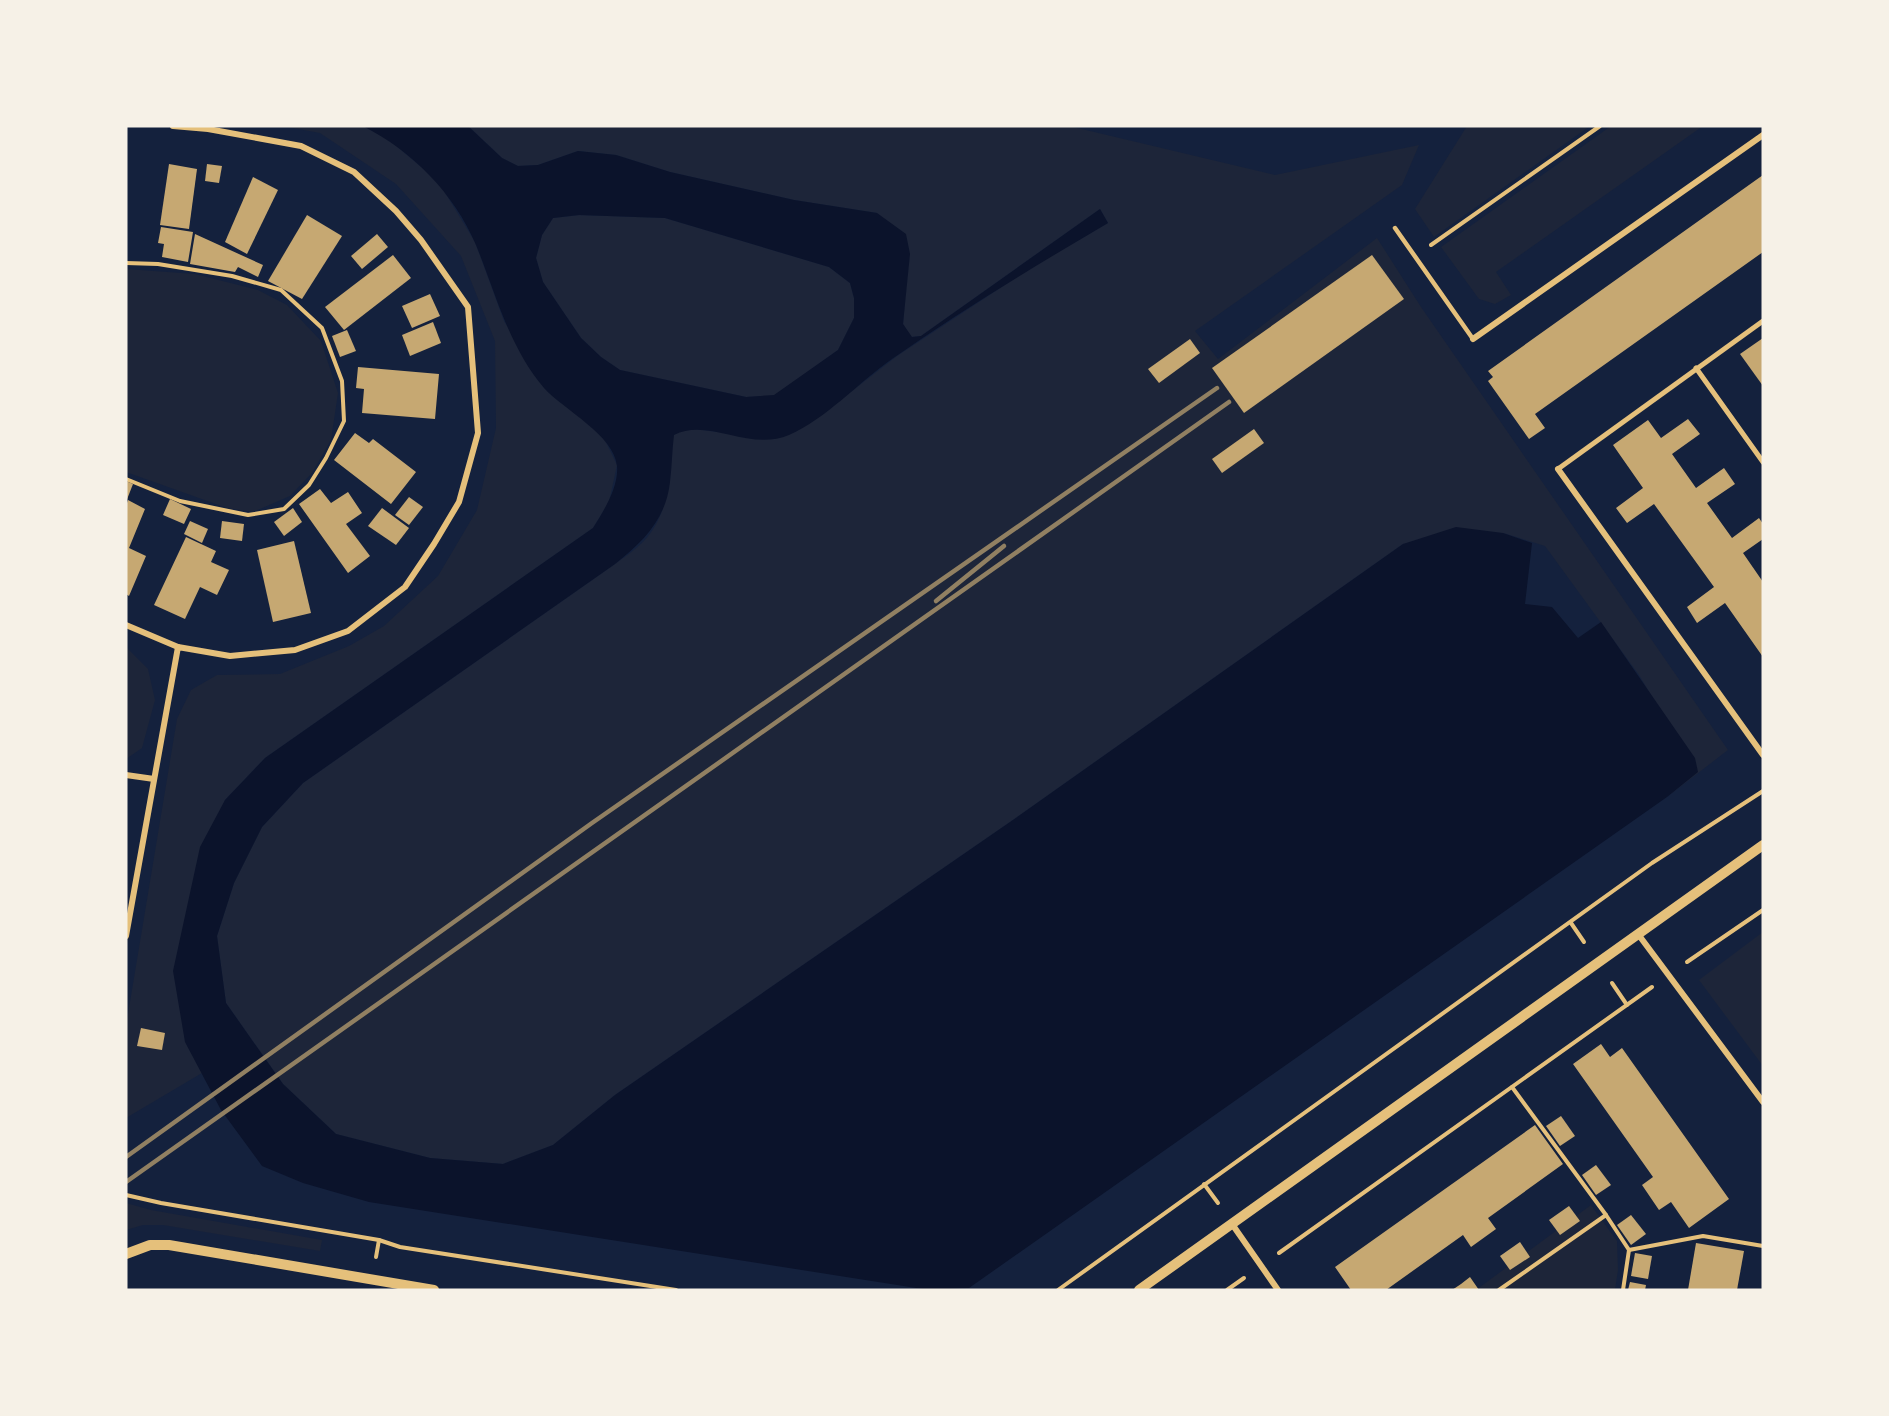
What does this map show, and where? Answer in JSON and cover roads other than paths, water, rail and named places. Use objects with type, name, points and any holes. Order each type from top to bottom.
[{"type":"street","points":[[126,625],[178,647],[230,656],[295,650],[348,631],[405,587],[434,544],[459,502],[478,433],[468,306],[421,240],[396,211],[354,172],[301,146],[208,129],[173,126]]},
{"type":"street","points":[[1473,339],[1763,135]]},
{"type":"street","points":[[1763,321],[1558,468],[1763,755]]},
{"type":"street","points":[[1696,368],[1763,462]]},
{"type":"street","points":[[126,936],[178,647]]},
{"type":"street","points":[[126,775],[154,779]]},
{"type":"street","points":[[1139,1290],[1763,845]]},
{"type":"street","points":[[1638,934],[1763,1102]]},
{"type":"street","points":[[1232,1224],[1278,1290]]},
{"type":"street","points":[[126,1254],[150,1245],[169,1245],[372,1285],[435,1290]]},
{"type":"lane","points":[[1395,228],[1473,339]]},
{"type":"railway","points":[[126,1157],[592,823],[1217,388]]},
{"type":"railway","points":[[126,1182],[1229,402]]},
{"type":"railway","points":[[936,601],[1004,546]]}]
